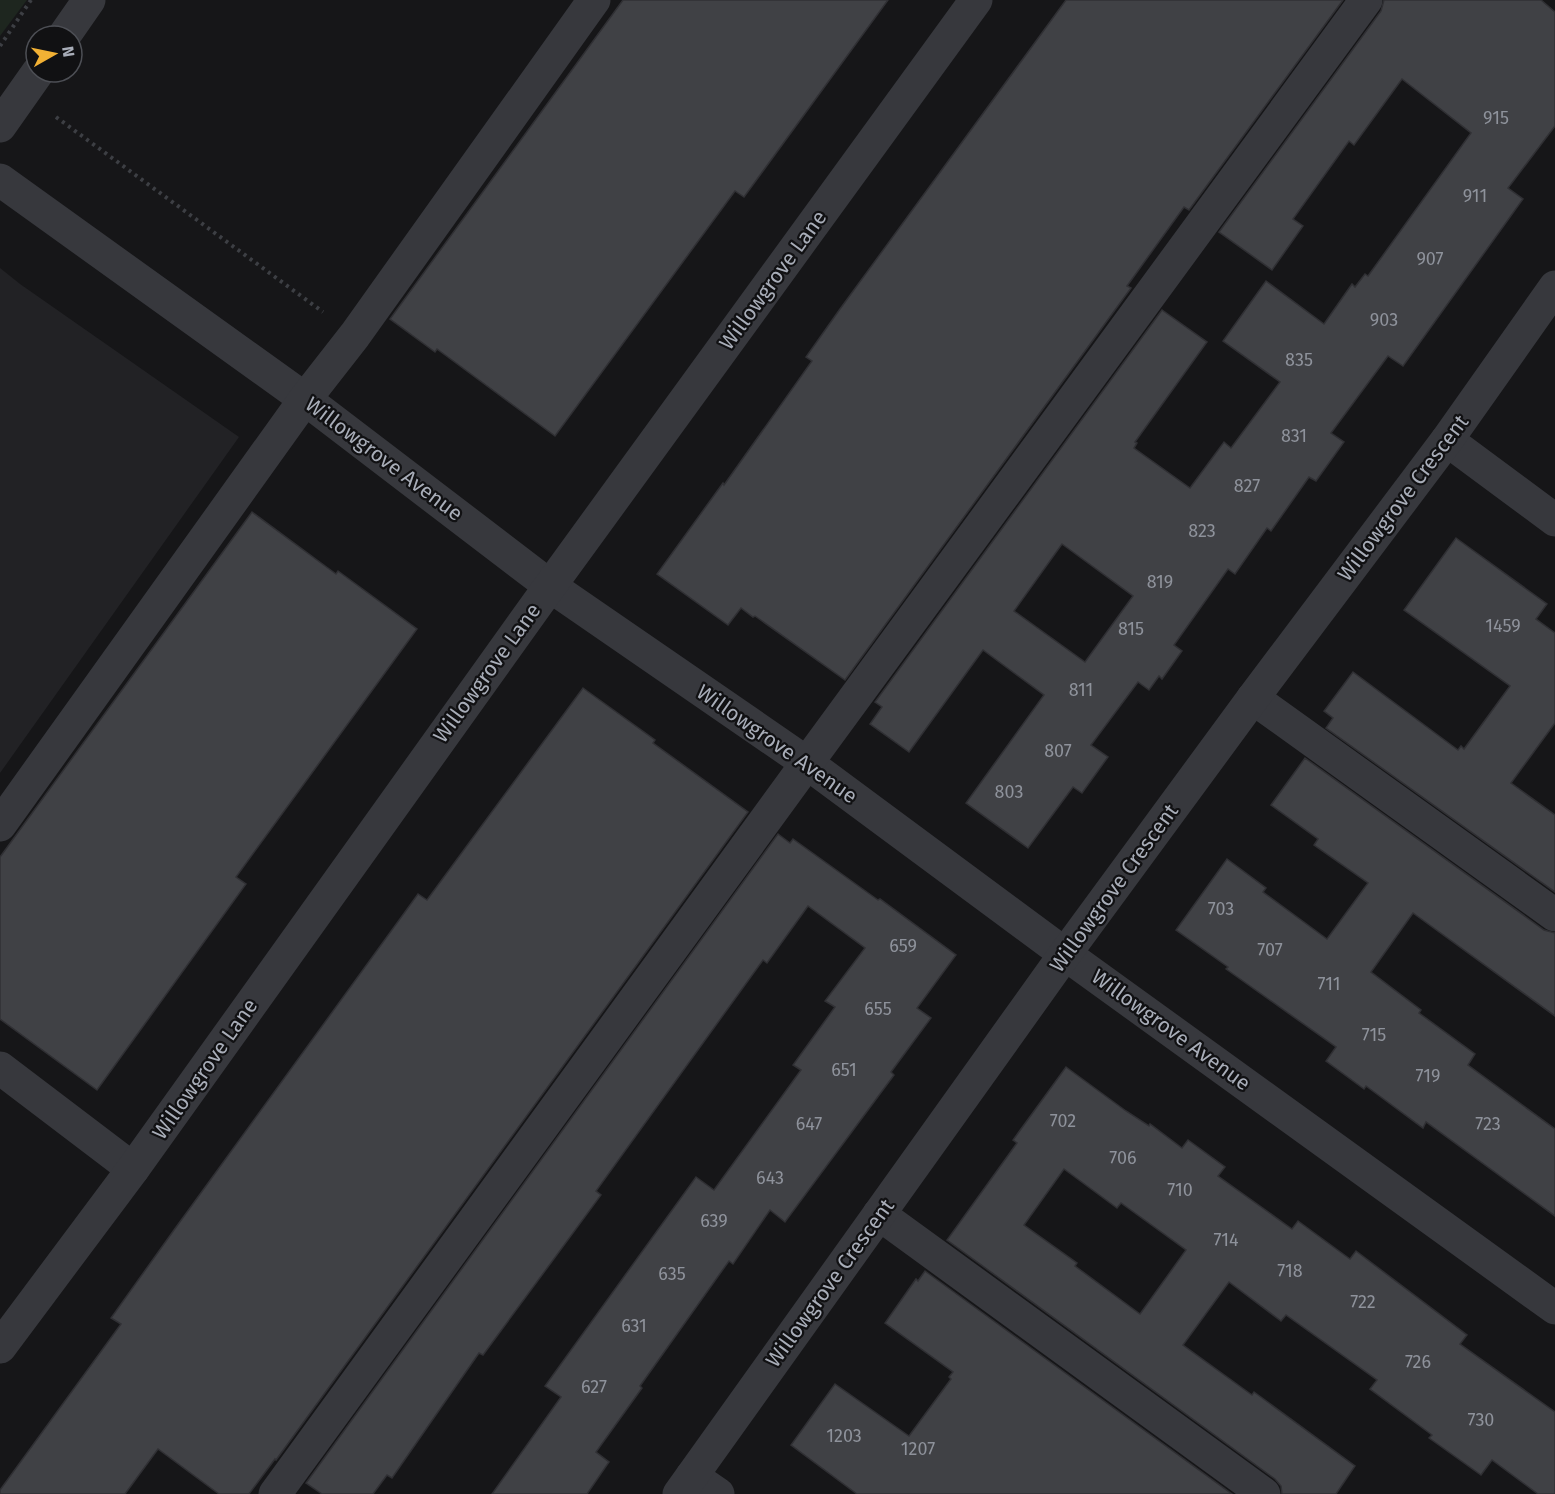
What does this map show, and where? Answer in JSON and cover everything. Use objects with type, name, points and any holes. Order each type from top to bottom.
[{"type":"street","points":[[72,24],[89,0]]},
{"type":"street","points":[[0,825],[594,0]]},
{"type":"street","name":"Willowgrove Lane","points":[[0,1347],[133,1169],[550,586],[976,0]]},
{"type":"street","points":[[275,1494],[1366,0]]},
{"type":"street","points":[[0,126],[30,84]]},
{"type":"street","name":"Willowgrove Avenue","points":[[0,180],[305,399],[550,586],[807,763],[1065,954],[1555,1308]]},
{"type":"street","name":"Willowgrove Crescent","points":[[696,1488],[879,1214],[1065,954],[1253,698],[1447,440],[1555,287]]},
{"type":"street","points":[[1447,440],[1555,520]]},
{"type":"street","points":[[1253,698],[1555,915]]},
{"type":"street","points":[[0,1068],[133,1169]]},
{"type":"street","points":[[879,1214],[1264,1494]]},
{"type":"path","points":[[0,46],[32,0]]},
{"type":"path","points":[[49,112],[355,335]]},
{"type":"shaded area","points":[[0,0],[27,0],[0,36]]},
{"type":"shaded area","points":[[0,268],[239,437],[0,773]]},
{"type":"building","points":[[623,0],[888,0],[744,197],[735,191],[555,436],[437,349],[435,352],[390,319]]},
{"type":"building","points":[[1066,0],[1343,0],[1189,210],[1184,207],[1127,286],[1131,288],[845,680],[741,608],[728,625],[657,574],[723,483],[724,485],[812,361],[806,357],[840,309]]},
{"type":"building","points":[[1384,0],[1541,0],[1555,12],[1555,126],[1508,188],[1523,199],[1403,366],[1388,356],[1331,433],[1344,442],[1316,481],[1309,477],[1271,531],[1267,528],[1235,574],[1228,569],[1174,645],[1182,651],[1162,679],[1159,676],[1149,690],[1138,682],[1091,745],[1108,757],[1082,793],[1073,787],[1028,848],[966,803],[1044,695],[983,650],[909,752],[870,724],[882,707],[875,702],[1162,310],[1207,342],[1135,442],[1137,443],[1134,448],[1190,488],[1224,442],[1231,448],[1280,382],[1223,341],[1266,281],[1324,324],[1352,284],[1355,287],[1365,274],[1368,276],[1471,133],[1402,79],[1354,145],[1349,141],[1293,219],[1303,226],[1272,270],[1219,232],[1381,11]],"holes":[[[1062,544],[1133,596],[1085,662],[1014,611]]]},
{"type":"building","points":[[252,512],[336,574],[338,571],[417,629],[236,877],[246,884],[97,1090],[0,1019],[0,857]]},
{"type":"building","points":[[1456,538],[1547,604],[1536,619],[1555,633],[1555,723],[1511,783],[1555,815],[1555,892],[1326,728],[1333,718],[1324,711],[1353,672],[1458,750],[1461,746],[1464,749],[1510,686],[1404,610]]},
{"type":"building","points":[[583,688],[655,740],[653,743],[748,812],[249,1494],[219,1494],[158,1449],[125,1494],[0,1494],[0,1490],[121,1324],[111,1318],[174,1230],[418,894],[427,900]]},
{"type":"building","points":[[1305,758],[1544,930],[1555,933],[1555,1016],[1413,913],[1371,972],[1421,1010],[1419,1013],[1475,1054],[1468,1065],[1555,1129],[1555,1216],[1426,1122],[1423,1128],[1366,1086],[1364,1089],[1326,1061],[1336,1047],[1226,969],[1228,967],[1176,930],[1227,859],[1266,888],[1263,892],[1327,939],[1368,883],[1314,845],[1318,839],[1271,805]]},
{"type":"building","points":[[778,834],[790,843],[793,839],[956,955],[917,1008],[931,1018],[891,1072],[894,1075],[785,1222],[770,1210],[733,1264],[729,1261],[596,1452],[609,1462],[587,1494],[492,1494],[561,1397],[545,1386],[696,1177],[714,1190],[801,1070],[793,1065],[835,1007],[825,1001],[865,948],[808,906],[767,963],[763,960],[596,1191],[601,1195],[483,1355],[479,1353],[392,1478],[387,1475],[373,1494],[322,1494],[306,1483]]},
{"type":"building","points":[[1066,1067],[1182,1148],[1188,1140],[1225,1167],[1218,1176],[1292,1229],[1298,1221],[1350,1259],[1356,1251],[1467,1335],[1460,1344],[1555,1412],[1555,1494],[1538,1494],[1492,1460],[1481,1475],[1429,1438],[1432,1435],[1370,1389],[1377,1380],[1286,1315],[1281,1321],[1229,1282],[1183,1345],[1252,1395],[1254,1392],[1355,1466],[1336,1494],[1282,1494],[1281,1486],[1275,1479],[947,1240],[1017,1143],[1013,1140]],"holes":[[[1064,1169],[1117,1208],[1121,1203],[1186,1250],[1140,1314],[1075,1266],[1077,1263],[1024,1225]]]},
{"type":"building","points":[[925,1271],[1232,1494],[857,1494],[791,1445],[835,1384],[909,1436],[951,1379],[949,1377],[953,1372],[885,1323],[916,1279],[918,1281]]}]
